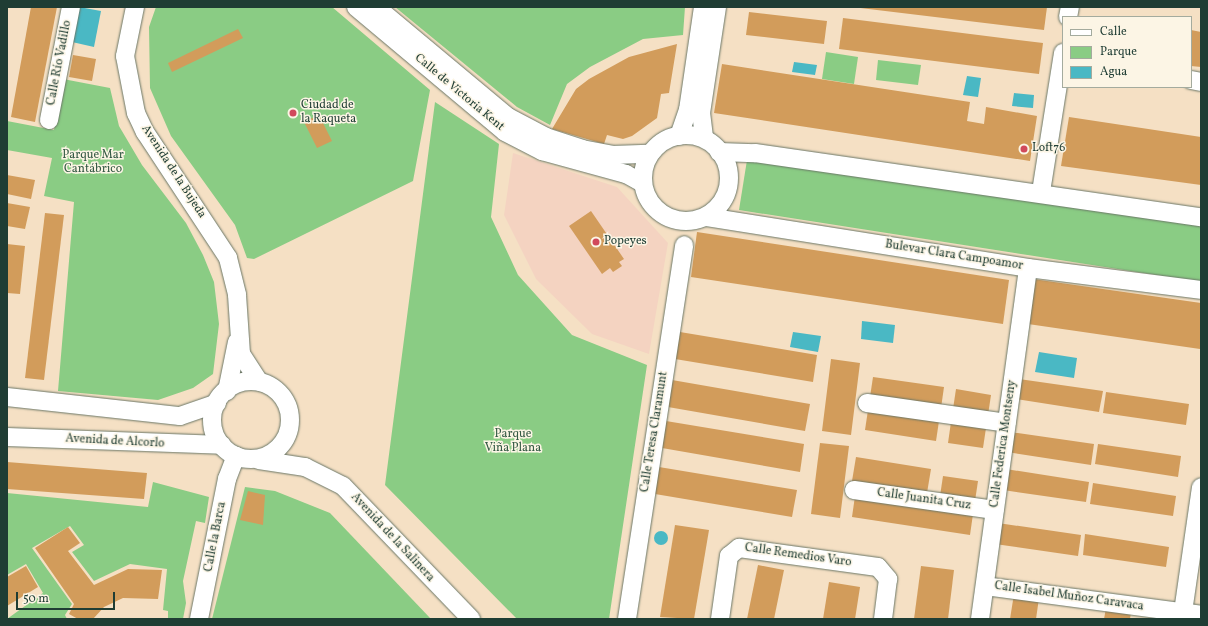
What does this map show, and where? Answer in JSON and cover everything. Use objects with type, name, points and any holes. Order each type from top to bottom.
[{"type":"street","name":"Calle Río Vadillo","points":[[48,120],[71,7]]},
{"type":"street","name":"Avenida de la Bujeda","points":[[135,7],[125,56],[131,97],[145,132],[228,258],[236,296],[238,333],[244,361],[259,382]]},
{"type":"street","name":"Calle de Victoria Kent","points":[[356,7],[505,132],[542,151],[626,174],[642,183]]},
{"type":"street","name":"Calle de Victoria Kent","points":[[376,7],[508,117],[546,137],[582,149],[612,155],[649,154]]},
{"type":"street","points":[[679,136],[688,110],[703,7]]},
{"type":"street","points":[[673,218],[704,218],[722,202],[727,184],[725,162],[719,152],[704,137],[701,113],[717,7]]},
{"type":"street","points":[[1041,192],[1062,65]]},
{"type":"street","points":[[684,245],[673,218],[651,202],[642,183],[649,154],[679,136],[704,137]]},
{"type":"street","points":[[719,152],[755,153],[1041,192],[1201,217]]},
{"type":"street","name":"Calle Teresa Claramunt","points":[[627,619],[684,245],[704,218]]},
{"type":"street","name":"Bulevar Clara Campoamor","points":[[704,218],[1028,268],[1201,290]]},
{"type":"street","name":"Calle Federica Montseny","points":[[980,619],[1028,268]]},
{"type":"street","name":"Avenida de la Bujeda","points":[[222,397],[238,333]]},
{"type":"street","points":[[7,397],[180,416],[222,397],[240,383],[259,382],[274,390],[287,406],[289,428],[284,441],[272,454],[259,460],[236,456],[222,445],[212,425],[222,397]]},
{"type":"street","points":[[867,402],[1007,423]]},
{"type":"street","name":"Avenida de Alcorlo","points":[[7,437],[222,445]]},
{"type":"street","name":"Avenida de la Salinera","points":[[284,441],[294,459],[305,467],[343,486],[471,619]]},
{"type":"street","name":"Calle la Barca","points":[[199,619],[227,479],[236,456]]},
{"type":"street","name":"Avenida de la Salinera","points":[[259,460],[305,467]]},
{"type":"street","points":[[1182,616],[1201,487]]},
{"type":"street","name":"Calle Juanita Cruz","points":[[854,490],[995,510]]},
{"type":"street","name":"Calle Remedios Varo","points":[[720,619],[729,556],[739,548],[878,567],[888,580],[882,619]]},
{"type":"street","name":"Calle Isabel Muñoz Caravaca","points":[[985,586],[1182,616],[1201,616]]},
{"type":"shaded area","points":[[513,153],[617,187],[668,243],[649,354],[592,334],[536,279],[504,215]]},
{"type":"green space","name":"Ciudad de la Raqueta","points":[[156,7],[332,7],[430,90],[413,181],[254,259],[247,258],[235,225],[171,136],[150,88],[149,27]]},
{"type":"green space","points":[[395,7],[685,7],[683,35],[643,39],[590,67],[567,84],[550,125],[517,107]]},
{"type":"green space","points":[[826,52],[858,57],[854,84],[822,79]]},
{"type":"green space","points":[[878,60],[921,65],[918,85],[876,80]]},
{"type":"green space","name":"Parque Mar Cantábrico","points":[[63,79],[110,88],[119,126],[142,165],[186,223],[203,255],[214,282],[219,324],[213,374],[193,388],[158,400],[58,391],[74,202],[44,196],[52,158],[7,150],[7,121],[54,130]]},
{"type":"green space","name":"Parque Viña Plana","points":[[435,102],[499,144],[491,217],[518,275],[572,335],[647,365],[609,619],[517,619],[385,485]]},
{"type":"green space","points":[[747,160],[1201,225],[1201,282],[739,210]]},
{"type":"green space","points":[[153,482],[209,497],[205,523],[196,521],[183,581],[186,603],[183,619],[168,619],[168,611],[163,610],[167,569],[130,564],[94,581],[72,552],[84,545],[70,526],[32,548],[72,604],[65,615],[67,619],[7,619],[43,593],[26,564],[7,575],[7,493],[148,507]]},
{"type":"green space","points":[[245,487],[275,491],[330,513],[431,619],[212,619]]},
{"type":"water","points":[[79,7],[101,11],[94,47],[72,42]]},
{"type":"water","points":[[794,62],[817,65],[815,75],[792,72]]},
{"type":"water","points":[[967,76],[981,78],[978,97],[963,95]]},
{"type":"water","points":[[1014,93],[1034,95],[1033,108],[1012,106]]},
{"type":"water","points":[[862,321],[895,325],[893,343],[861,339]]},
{"type":"water","points":[[793,332],[821,336],[818,352],[790,347]]},
{"type":"water","points":[[1039,352],[1077,358],[1074,378],[1035,372]]},
{"type":"water","points":[[661,531],[666,533],[668,538],[666,543],[661,545],[656,543],[654,538],[656,533]]},
{"type":"building","points":[[31,7],[57,7],[35,122],[11,117]]},
{"type":"building","points":[[852,7],[1047,7],[1044,30]]},
{"type":"building","points":[[749,12],[827,21],[824,44],[746,35]]},
{"type":"building","points":[[843,18],[1043,43],[1039,74],[839,49]]},
{"type":"building","points":[[238,29],[243,38],[172,72],[168,63]]},
{"type":"building","points":[[1192,30],[1201,32],[1201,67],[1192,66]]},
{"type":"building","points":[[677,44],[669,93],[661,94],[657,118],[632,136],[623,139],[607,135],[604,144],[552,129],[576,89],[589,79],[629,57]]},
{"type":"building","points":[[73,55],[96,59],[92,81],[69,77]]},
{"type":"building","points":[[722,64],[970,102],[967,121],[984,124],[986,107],[1037,116],[1030,161],[714,113]]},
{"type":"building","points":[[319,115],[332,141],[317,148],[304,122]]},
{"type":"building","points":[[1069,117],[1201,137],[1201,185],[1061,166]]},
{"type":"building","points":[[7,175],[35,180],[31,199],[7,194]]},
{"type":"building","points":[[7,203],[30,207],[25,229],[7,226]]},
{"type":"building","name":"Popeyes","points":[[591,211],[624,259],[619,262],[622,266],[613,272],[610,268],[602,274],[569,226]]},
{"type":"building","points":[[45,213],[64,215],[44,380],[25,378]]},
{"type":"building","points":[[697,232],[1009,280],[1003,324],[691,277]]},
{"type":"building","points":[[7,244],[25,246],[20,294],[7,293]]},
{"type":"building","points":[[1033,279],[1201,303],[1200,349],[1028,324]]},
{"type":"building","points":[[680,332],[817,355],[813,382],[675,359]]},
{"type":"building","points":[[831,359],[860,363],[851,435],[822,431]]},
{"type":"building","points":[[873,377],[944,387],[941,408],[870,397]]},
{"type":"building","points":[[1019,379],[1103,391],[1099,412],[1016,399]]},
{"type":"building","points":[[672,380],[810,404],[805,431],[668,407]]},
{"type":"building","points":[[956,389],[991,395],[988,415],[953,409]]},
{"type":"building","points":[[1106,392],[1189,404],[1186,425],[1103,413]]},
{"type":"building","points":[[868,410],[939,421],[936,441],[865,430]]},
{"type":"building","points":[[666,421],[804,444],[800,472],[662,448]]},
{"type":"building","points":[[951,422],[986,428],[983,448],[948,443]]},
{"type":"building","points":[[1010,432],[1094,444],[1091,465],[1007,452]]},
{"type":"building","points":[[820,443],[849,446],[840,518],[811,514]]},
{"type":"building","points":[[1098,444],[1181,456],[1178,477],[1095,464]]},
{"type":"building","points":[[856,457],[931,469],[927,493],[852,481]]},
{"type":"building","points":[[7,462],[147,473],[144,499],[7,489]]},
{"type":"building","points":[[659,467],[797,490],[792,517],[655,494]]},
{"type":"building","points":[[1006,469],[1089,482],[1086,502],[1003,490]]},
{"type":"building","points":[[943,476],[978,481],[975,501],[940,496]]},
{"type":"building","points":[[1093,483],[1176,496],[1173,516],[1090,504]]},
{"type":"building","points":[[248,491],[265,495],[263,525],[240,520]]},
{"type":"building","points":[[855,496],[973,514],[970,535],[852,517]]},
{"type":"building","points":[[998,523],[1081,535],[1078,556],[995,544]]},
{"type":"building","points":[[675,525],[709,530],[694,619],[660,617]]},
{"type":"building","points":[[68,527],[80,543],[68,551],[94,585],[128,569],[162,570],[158,599],[123,598],[104,607],[93,619],[78,619],[69,614],[74,604],[35,548]]},
{"type":"building","points":[[1085,534],[1169,547],[1166,567],[1083,555]]},
{"type":"building","points":[[758,565],[784,570],[774,619],[747,619]]},
{"type":"building","points":[[26,566],[38,587],[7,606],[7,577]]},
{"type":"building","points":[[921,566],[954,570],[948,619],[914,619]]},
{"type":"building","points":[[829,582],[860,587],[855,619],[823,619]]},
{"type":"building","points":[[1014,594],[1039,598],[1036,619],[1010,619]]},
{"type":"building","points":[[1106,608],[1131,612],[1130,619],[1104,619]]},
{"type":"place","name":"Ciudad de la Raqueta","points":[[293,113]]},
{"type":"place","name":"Loft76","points":[[1024,149]]},
{"type":"place","name":"Popeyes","points":[[596,242]]}]
